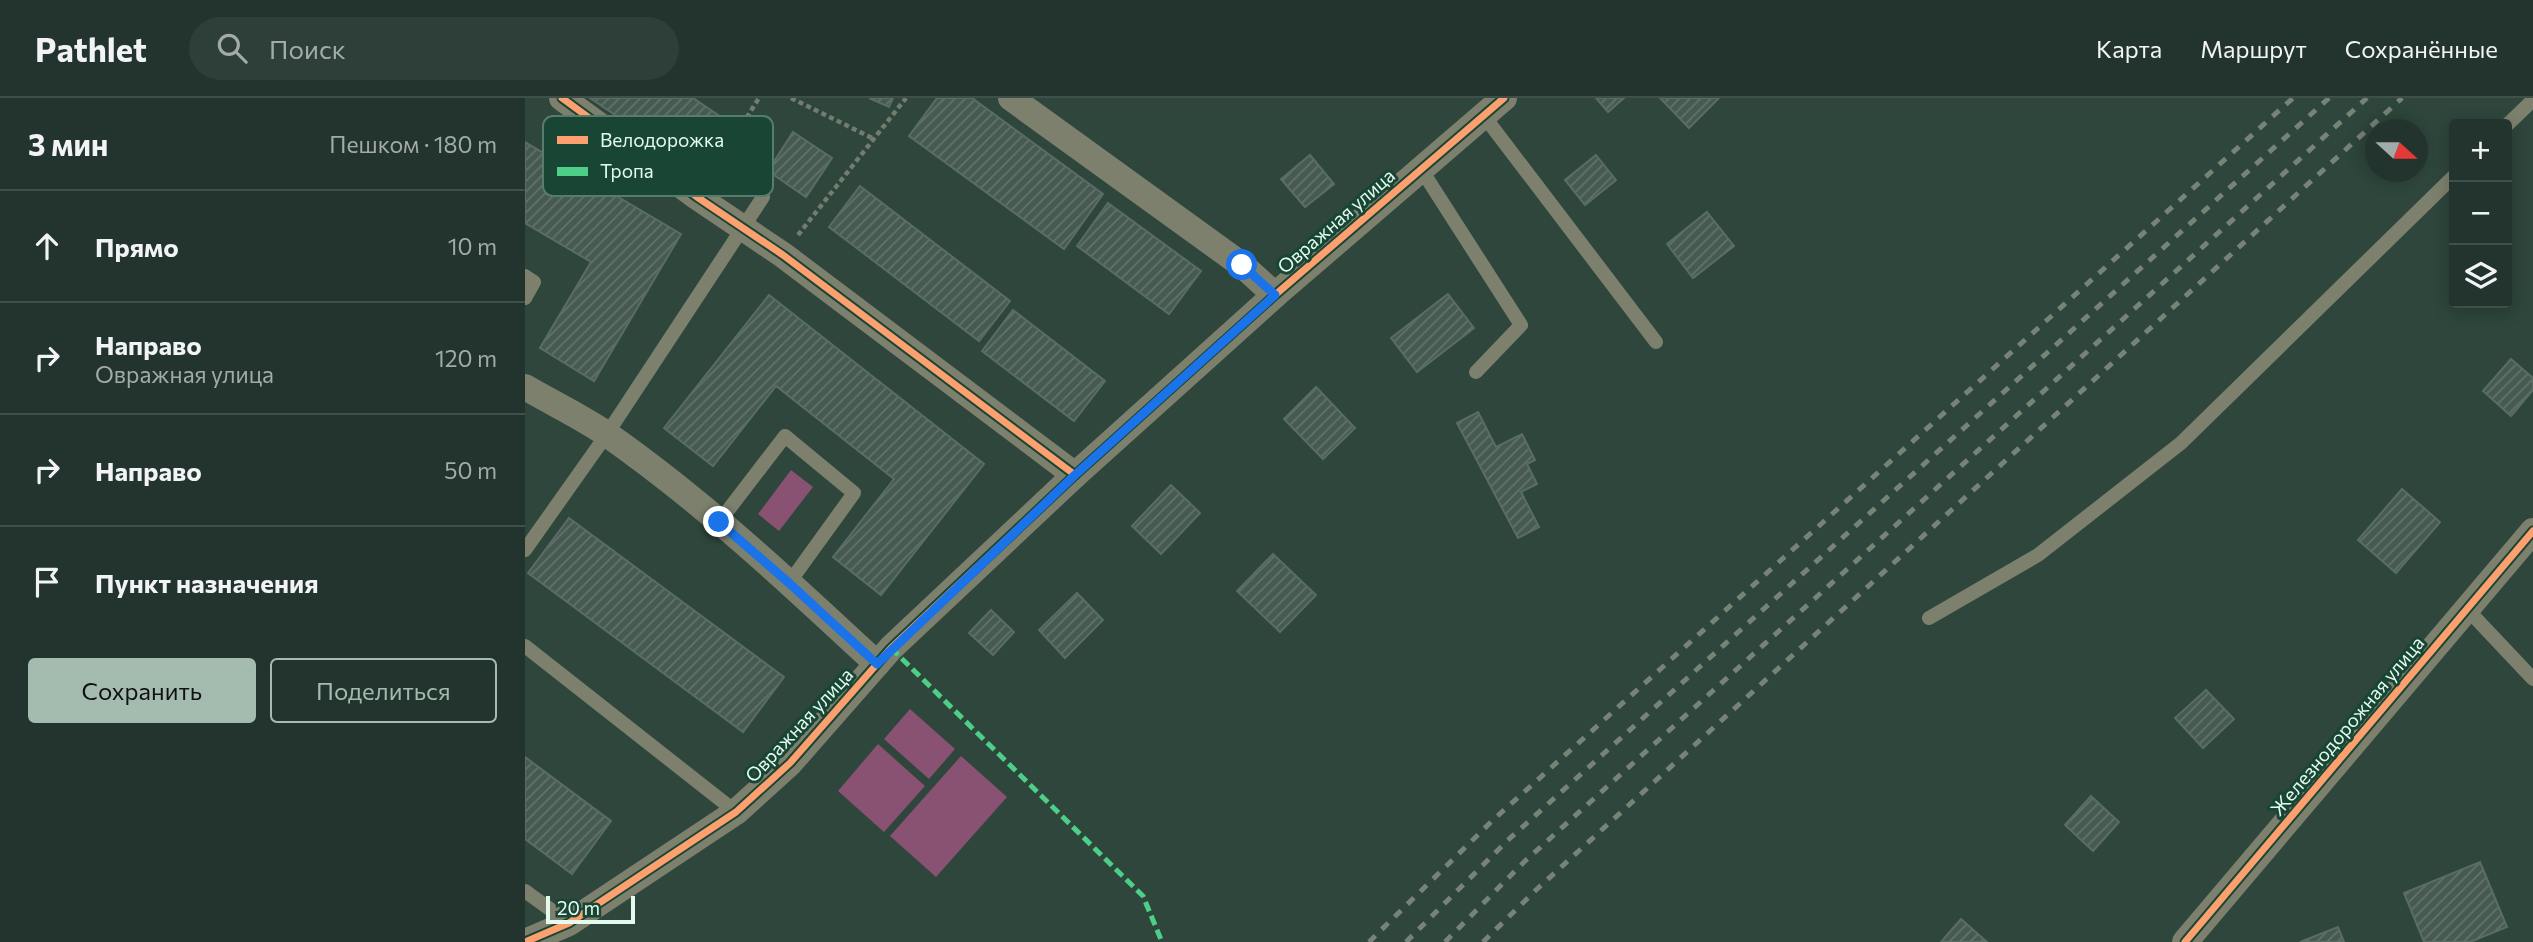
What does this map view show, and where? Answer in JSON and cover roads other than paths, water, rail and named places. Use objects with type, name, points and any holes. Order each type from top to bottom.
[{"type":"street","points":[[562,98],[587,116]]},
{"type":"street","points":[[1011,98],[1242,265],[1275,295]]},
{"type":"street","name":"Овражная улица","points":[[525,942],[569,923],[736,812],[790,763],[877,664],[1075,475],[1275,295],[1504,98]]},
{"type":"street","points":[[696,196],[783,255],[1075,475]]},
{"type":"street","points":[[525,387],[607,434],[719,522],[877,664]]},
{"type":"street","name":"Железнодорожная улица","points":[[2187,941],[2533,531]]},
{"type":"lane","points":[[2512,120],[2533,100]]},
{"type":"lane","points":[[1484,116],[1656,342]]},
{"type":"lane","points":[[1422,169],[1521,325],[1476,372]]},
{"type":"lane","points":[[1929,618],[2038,555],[2181,443],[2449,181]]},
{"type":"lane","points":[[525,550],[607,434],[763,197]]},
{"type":"lane","points":[[525,276],[534,282],[525,298]]},
{"type":"lane","points":[[719,522],[785,436],[854,493],[789,583]]},
{"type":"lane","points":[[2467,609],[2533,679]]},
{"type":"lane","points":[[525,646],[736,812]]},
{"type":"lane","points":[[525,891],[569,923]]},
{"type":"railway","points":[[1369,942],[1492,821],[2293,98]]},
{"type":"railway","points":[[1406,942],[1507,841],[2329,98]]},
{"type":"railway","points":[[1445,942],[1524,862],[2367,98]]},
{"type":"railway","points":[[1483,942],[1536,890],[2402,98]]}]
